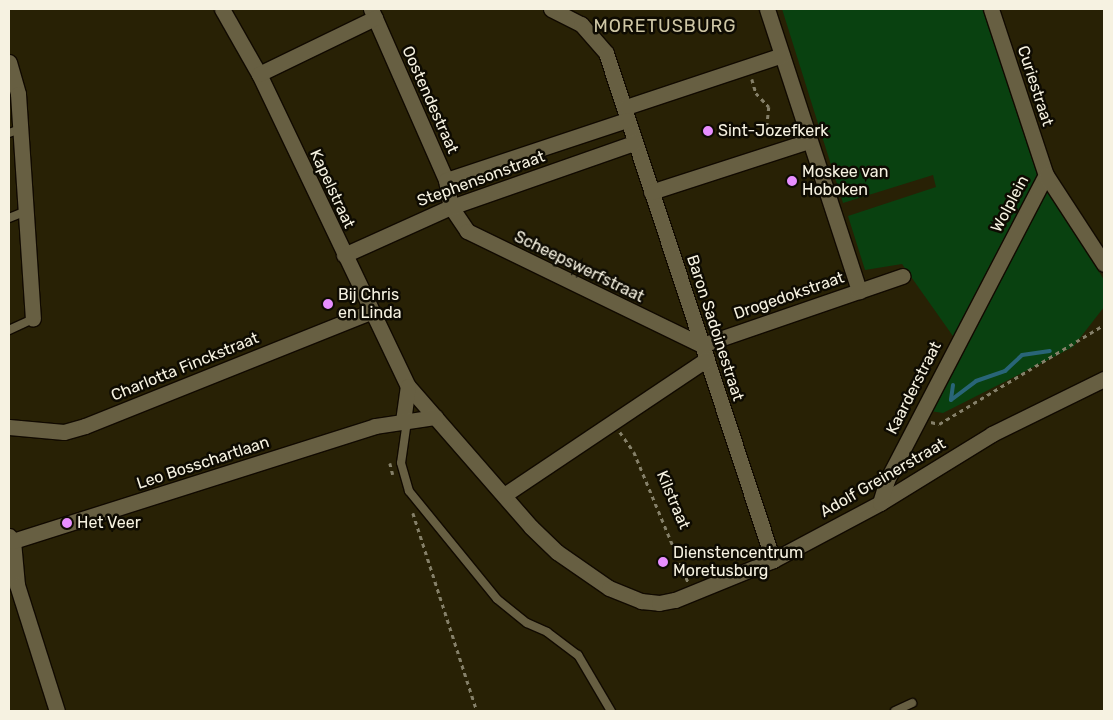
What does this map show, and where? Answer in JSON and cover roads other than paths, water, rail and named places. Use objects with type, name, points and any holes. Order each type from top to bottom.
[{"type":"street","name":"Kapelstraat","points":[[222,9],[258,74],[370,312],[408,386],[557,552],[609,588],[641,601],[659,603],[675,600]]},
{"type":"street","name":"Baron Sadoinestraat","points":[[551,9],[581,24],[606,53],[634,143],[773,560]]},
{"type":"street","points":[[767,9],[858,291]]},
{"type":"street","name":"Curiestraat","points":[[991,9],[1046,175]]},
{"type":"street","points":[[258,74],[373,13]]},
{"type":"street","name":"Oostendestraat","points":[[373,13],[446,180],[451,207]]},
{"type":"street","name":"Stephensonstraat","points":[[446,180],[748,66],[782,55]]},
{"type":"street","points":[[9,62],[33,319]]},
{"type":"street","points":[[651,192],[809,141]]},
{"type":"street","name":"Stephensonstraat","points":[[344,255],[451,207],[634,143]]},
{"type":"street","name":"Wolplein","points":[[984,291],[1046,175],[1104,264]]},
{"type":"street","name":"Scheepswerfstraat","points":[[451,207],[467,231],[705,352]]},
{"type":"street","name":"Drogedokstraat","points":[[705,352],[858,291],[902,276]]},
{"type":"street","name":"Kaarderstraat","points":[[880,503],[887,480],[984,291]]},
{"type":"street","name":"Charlotta Finckstraat","points":[[9,427],[64,432],[85,426],[370,312]]},
{"type":"street","points":[[504,495],[613,423],[705,352]]},
{"type":"street","name":"Adolf Greinerstraat","points":[[675,600],[773,560],[880,503],[992,434],[1104,378]]},
{"type":"street","points":[[408,386],[405,421],[436,417]]},
{"type":"street","name":"Leo Bosschartlaan","points":[[57,711],[17,585],[11,539],[376,426],[405,421]]},
{"type":"lane","points":[[9,218],[24,212]]},
{"type":"lane","points":[[9,330],[33,319]]},
{"type":"lane","points":[[405,421],[401,463],[408,491],[497,599],[527,623],[547,632],[578,655],[611,711]]},
{"type":"lane","points":[[894,711],[912,703]]},
{"type":"waterway","points":[[953,385],[951,400],[976,381],[1005,371],[1022,355],[1050,351]]},
{"type":"place","name":"Sint-Jozefkerk","points":[[708,131]]},
{"type":"place","name":"Moskee van Hoboken","points":[[792,181]]},
{"type":"place","name":"Bij Chris en Linda","points":[[328,304]]},
{"type":"place","name":"Het Veer","points":[[67,523]]},
{"type":"place","name":"Dienstencentrum Moretusburg","points":[[663,562]]},
{"type":"district","name":"MORETUSBURG","points":[[665,26]]}]
